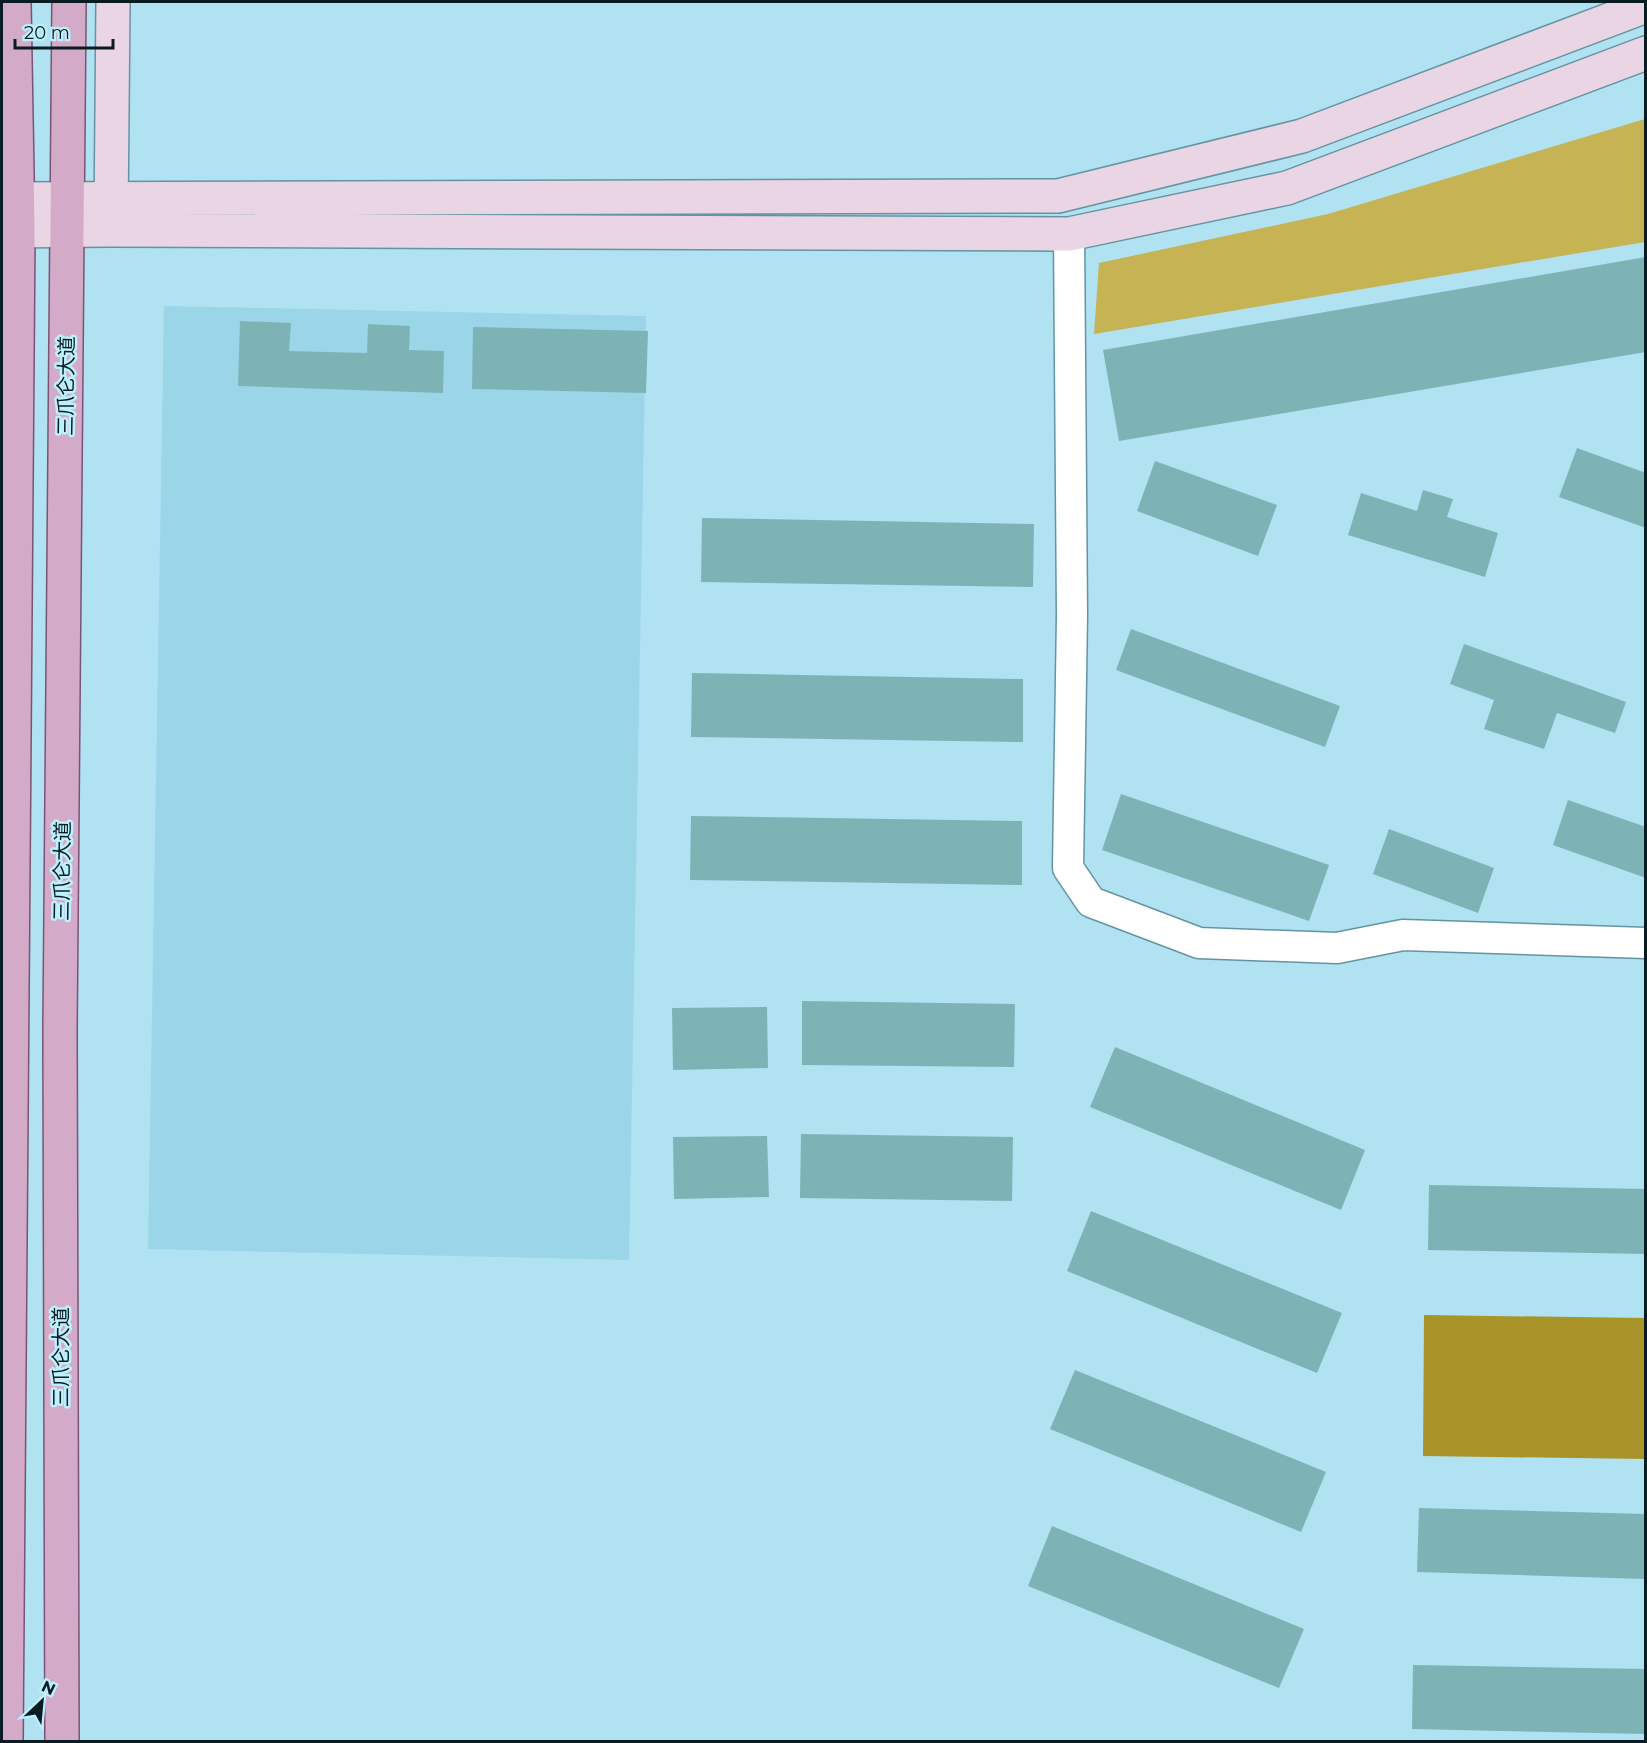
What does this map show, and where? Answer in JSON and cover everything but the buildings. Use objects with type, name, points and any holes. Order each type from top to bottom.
[{"type":"main road","points":[[6,1742],[9,199],[14,2]]},
{"type":"main road","name":"三爪仑大道","points":[[62,1742],[60,1029],[69,2]]},
{"type":"main road","points":[[111,214],[113,2]]},
{"type":"main road","points":[[9,199],[68,214],[111,214],[1058,196],[1302,136],[1646,6]]},
{"type":"main road","points":[[111,214],[1069,234],[1287,188],[1646,53]]},
{"type":"main road","points":[[10,231],[68,214]]},
{"type":"street","points":[[1069,234],[1071,615],[1068,868],[1091,902],[1199,943],[1337,948],[1403,935],[1646,943]]},
{"type":"shaded area","points":[[1645,119],[1645,242],[1094,334],[1099,263],[1328,214]]},
{"type":"shaded area","points":[[164,306],[646,316],[629,1260],[148,1249]]},
{"type":"shaded area","points":[[1424,1315],[1645,1318],[1645,1459],[1423,1456]]}]
